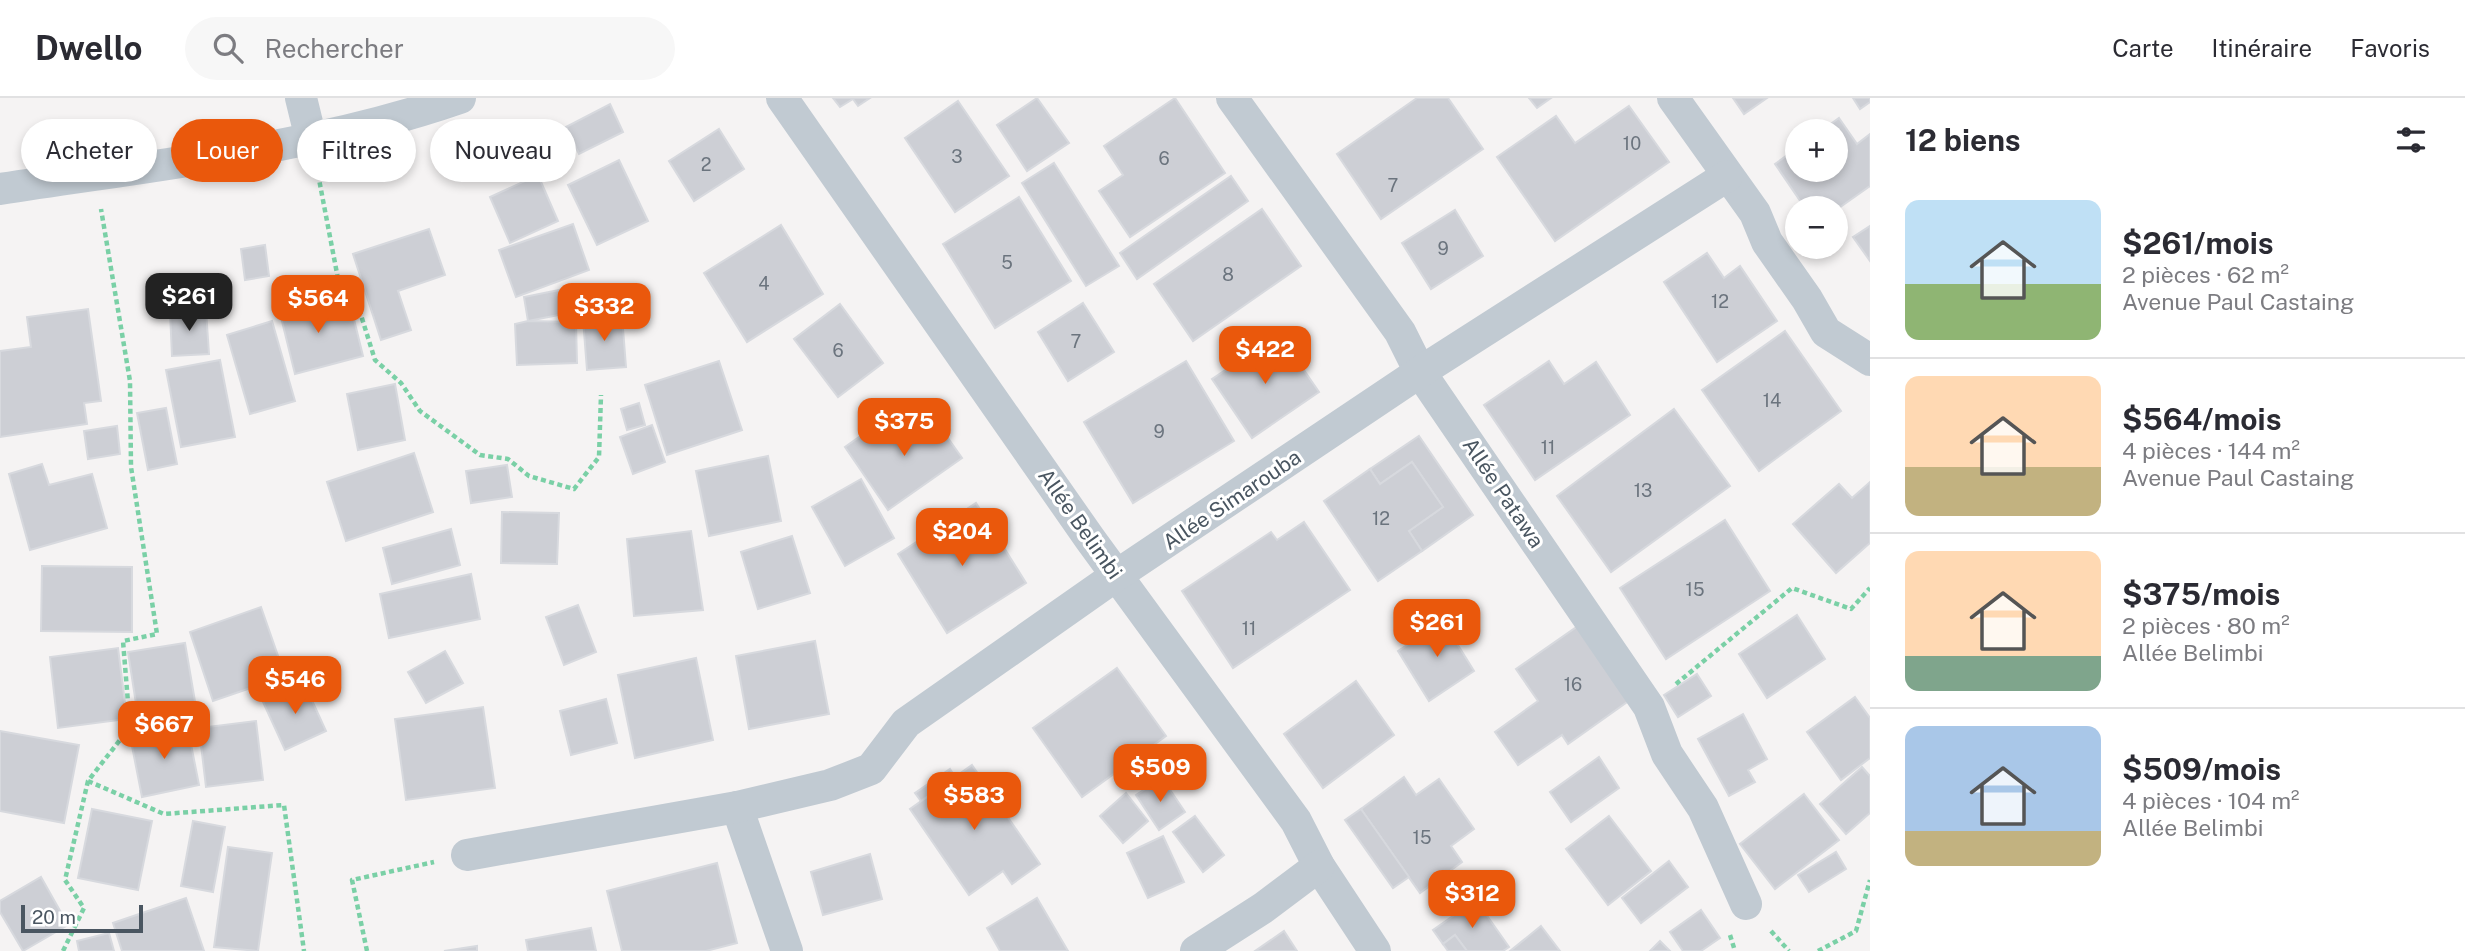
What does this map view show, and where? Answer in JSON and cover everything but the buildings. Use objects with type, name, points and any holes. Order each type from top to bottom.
[{"type":"street","points":[[301,98],[306,119]]},
{"type":"street","points":[[393,119],[460,98]]},
{"type":"street","name":"Allée Belimbi","points":[[782,98],[1117,575],[1296,821],[1319,866],[1375,951]]},
{"type":"street","name":"Allée Patawa","points":[[1232,98],[1400,332],[1420,372],[1649,707],[1667,754],[1703,808],[1746,904]]},
{"type":"street","points":[[1673,98],[1755,213],[1767,242],[1807,299],[1826,332],[1870,360]]},
{"type":"street","points":[[157,164],[297,141]]},
{"type":"street","name":"Allée Simarouba","points":[[467,855],[737,807],[830,785],[871,769],[906,723],[1117,575],[1420,372],[1727,176]]},
{"type":"street","points":[[0,189],[45,182]]},
{"type":"street","points":[[737,807],[787,951]]},
{"type":"street","points":[[1196,951],[1263,908],[1319,866]]},
{"type":"path","points":[[63,951],[85,908],[65,880],[88,781],[130,727],[123,641],[157,634],[131,467],[130,381],[97,182]]},
{"type":"path","points":[[319,182],[339,284],[360,312],[375,360],[401,383],[421,411],[480,455],[508,459],[529,476],[574,489],[599,457],[601,395]]},
{"type":"path","points":[[1649,707],[1792,588],[1851,609],[1870,588]]},
{"type":"path","points":[[88,781],[164,814],[284,806],[303,951]]},
{"type":"path","points":[[367,951],[352,880],[467,855]]},
{"type":"path","points":[[1818,951],[1856,931],[1870,880]]}]
